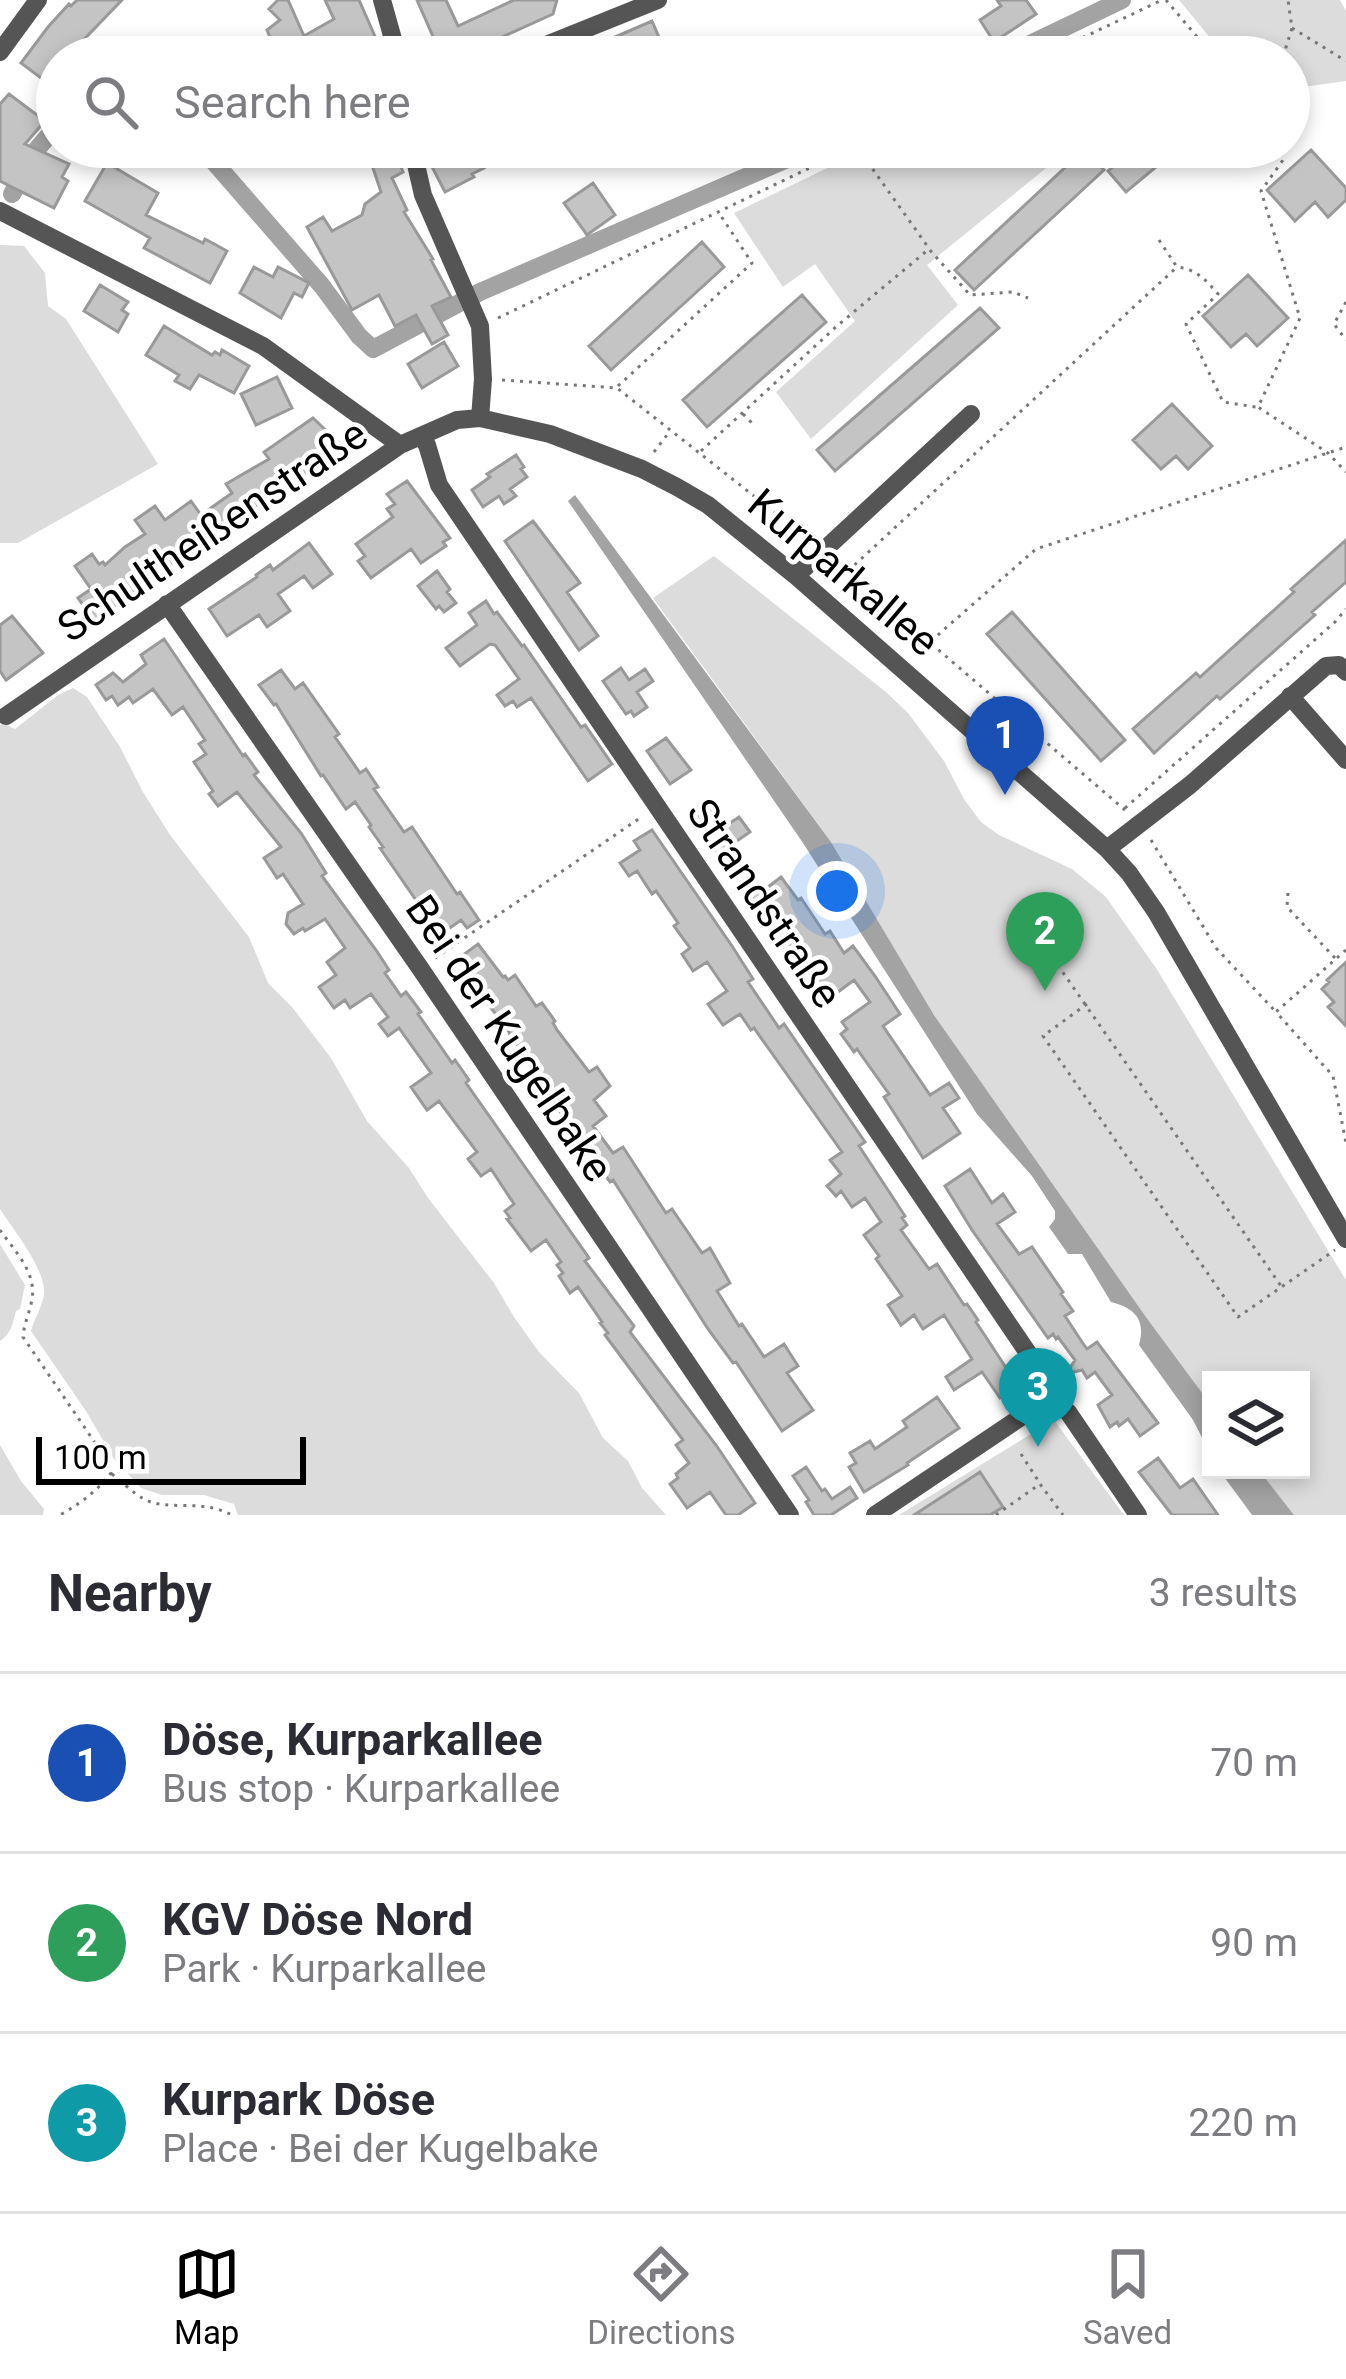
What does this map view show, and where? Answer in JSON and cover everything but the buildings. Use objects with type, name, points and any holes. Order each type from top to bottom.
[{"type":"street","points":[[0,52],[38,0]]},
{"type":"street","points":[[382,0],[392,36]]},
{"type":"street","points":[[568,36],[658,0]]},
{"type":"street","points":[[417,168],[477,321],[483,379],[480,418]]},
{"type":"street","points":[[0,211],[263,346],[400,445]]},
{"type":"street","points":[[796,576],[971,414]]},
{"type":"street","name":"Kurparkallee","points":[[400,445],[457,420],[480,418],[550,434],[642,469],[708,505],[796,576],[1129,873],[1346,1241]]},
{"type":"street","name":"Strandstraße","points":[[422,436],[439,485],[1138,1515]]},
{"type":"street","name":"Schultheißenstraße","points":[[6,716],[400,445]]},
{"type":"street","name":"Bei der Kugelbake","points":[[167,604],[790,1515]]},
{"type":"street","points":[[1107,849],[1190,785],[1326,666],[1339,665],[1346,672]]},
{"type":"street","points":[[1290,696],[1346,760]]},
{"type":"street","points":[[875,1515],[1061,1404]]},
{"type":"path","points":[[1087,36],[1164,0],[1196,36]]},
{"type":"path","points":[[1288,0],[1290,36]]},
{"type":"path","points":[[1292,28],[1305,36]]},
{"type":"path","points":[[1310,39],[1346,61]]},
{"type":"path","points":[[477,321],[811,168]]},
{"type":"path","points":[[870,168],[928,249],[970,295],[1013,292],[1028,298]]},
{"type":"path","points":[[1258,407],[1300,319],[1261,191],[1277,168]]},
{"type":"path","points":[[617,388],[752,263],[718,212]]},
{"type":"path","points":[[1159,240],[1177,267]]},
{"type":"path","points":[[700,452],[928,249]]},
{"type":"path","points":[[848,572],[1177,267],[1203,277],[1218,294],[1186,324],[1223,402],[1258,407],[1328,453],[1346,472]]},
{"type":"path","points":[[1346,302],[1334,324],[1346,340]]},
{"type":"path","points":[[742,413],[753,424]]},
{"type":"path","points":[[642,469],[670,429]]},
{"type":"path","points":[[930,643],[1036,549],[1346,447]]},
{"type":"path","points":[[1346,609],[1124,809],[1141,824],[1216,948],[1333,1076],[1346,1143]]},
{"type":"path","points":[[420,968],[656,807]]},
{"type":"path","points":[[1288,892],[1287,907],[1336,959]]},
{"type":"path","points":[[1032,928],[1282,1287]]},
{"type":"path","points":[[1276,1012],[1346,950]]},
{"type":"path","points":[[1087,1004],[1043,1036],[1238,1317],[1346,1241]]},
{"type":"path","points":[[0,1230],[32,1278],[33,1298],[23,1337],[111,1473],[146,1501],[198,1504],[232,1515]]},
{"type":"path","points":[[1021,1454],[1063,1515]]},
{"type":"path","points":[[60,1515],[86,1500],[111,1473]]},
{"type":"path","points":[[996,1515],[1040,1484]]},
{"type":"shaded area","points":[[1179,0],[1340,0],[1346,11],[1346,81],[1310,86],[1310,36],[1209,36]]},
{"type":"shaded area","points":[[827,168],[1046,168],[927,265],[958,305],[811,439],[776,392],[855,321],[815,264],[783,287],[734,213]]},
{"type":"shaded area","points":[[0,245],[24,246],[45,273],[48,306],[66,319],[158,464],[18,543],[0,543]]},
{"type":"shaded area","points":[[575,495],[831,842],[934,1015],[1202,1393],[1202,1438],[1139,1345],[1137,1316],[1111,1302],[1082,1254],[1068,1254],[1049,1227],[1055,1211],[1032,1176],[977,1114],[803,843],[568,501]]},
{"type":"shaded area","points":[[714,556],[908,713],[981,822],[1072,869],[1106,897],[1156,968],[1346,1280],[1346,1515],[1294,1515],[1266,1479],[1310,1479],[1310,1371],[1202,1371],[1202,1393],[934,1015],[831,842],[653,598]]},
{"type":"shaded area","points":[[73,688],[87,697],[170,835],[249,937],[268,983],[331,1058],[367,1121],[409,1168],[539,1352],[579,1393],[603,1438],[628,1461],[642,1488],[666,1515],[238,1515],[234,1504],[204,1495],[162,1495],[141,1488],[114,1459],[31,1331],[44,1285],[28,1250],[0,1209],[0,725],[15,729]]},
{"type":"shaded area","points":[[0,1244],[25,1285],[20,1309],[0,1341]]},
{"type":"shaded area","points":[[1054,1420],[1124,1515],[899,1515]]},
{"type":"shaded area","points":[[0,1445],[44,1509],[43,1515],[0,1515]]},
{"type":"shaded area","points":[[1226,1479],[1266,1479],[1294,1515],[1252,1515]]},
{"type":"waterway","points":[[1047,36],[1122,0]]},
{"type":"waterway","points":[[219,168],[373,349],[480,292],[766,168]]},
{"type":"waterway","points":[[12,194],[15,189]]},
{"type":"place","name":"Döse, Kurparkallee","points":[[1005,795]]},
{"type":"place","name":"KGV Döse Nord","points":[[1045,991]]},
{"type":"place","name":"Kurpark Döse","points":[[1038,1447]]}]
